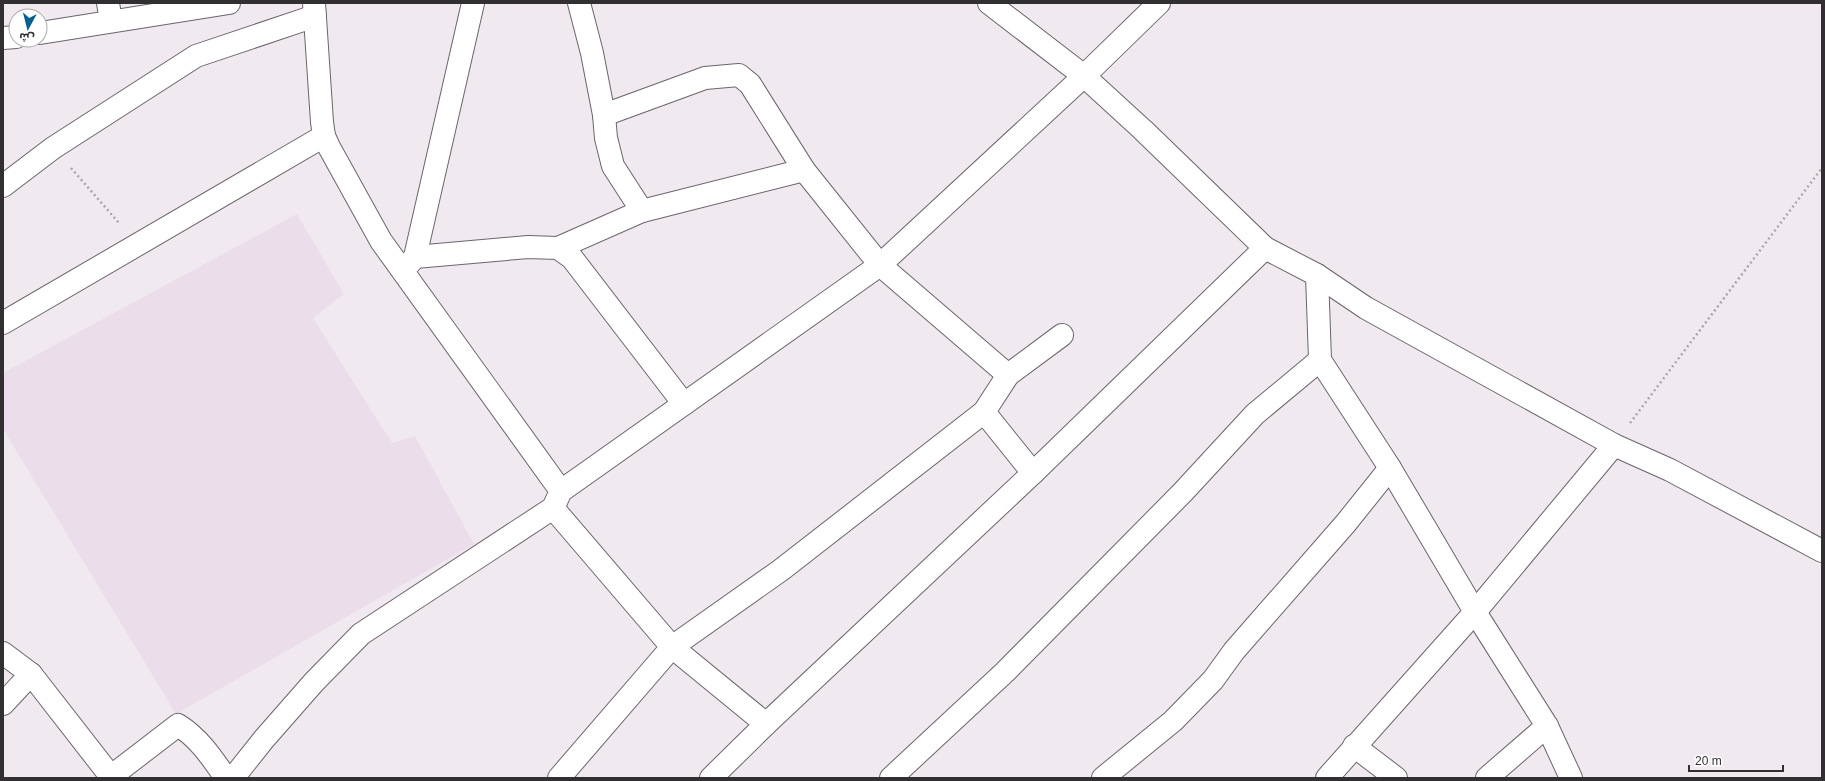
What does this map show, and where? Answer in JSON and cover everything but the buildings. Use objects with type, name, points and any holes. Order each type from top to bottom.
[{"type":"street","points":[[48,31],[110,12],[228,3]]},
{"type":"street","points":[[409,264],[473,3]]},
{"type":"street","points":[[579,3],[592,53],[604,115],[606,138],[613,166],[642,211]]},
{"type":"street","points":[[233,778],[264,739],[314,682],[361,634],[557,499],[684,404],[880,265],[1084,76],[1159,3]]},
{"type":"street","points":[[1004,7],[1084,76],[1143,130],[1265,248],[1317,275],[1366,308],[1614,444],[1670,470],[1822,551]]},
{"type":"street","points":[[3,186],[53,148],[196,56],[314,10],[324,136],[381,242],[409,264],[450,340],[557,499],[672,647],[766,724]]},
{"type":"street","points":[[604,115],[704,78],[739,75],[750,84],[804,170],[880,265],[1008,375]]},
{"type":"street","points":[[3,323],[324,136]]},
{"type":"street","points":[[409,264],[528,247],[558,248],[642,211],[804,170]]},
{"type":"street","points":[[558,248],[572,258],[684,404]]},
{"type":"street","points":[[711,778],[766,724],[1033,473],[1265,248]]},
{"type":"street","points":[[1317,275],[1320,360],[1390,468],[1475,612],[1547,726],[1571,778]]},
{"type":"street","points":[[560,778],[672,647],[781,570],[984,412],[1008,375],[1062,335]]},
{"type":"street","points":[[891,778],[1005,672],[1183,492],[1255,414],[1320,360]]},
{"type":"street","points":[[984,412],[1033,473]]},
{"type":"street","points":[[1327,778],[1475,612],[1614,444]]},
{"type":"street","points":[[1103,778],[1173,721],[1212,680],[1234,651],[1346,523],[1390,468]]},
{"type":"street","points":[[3,652],[31,674],[110,778],[178,725],[191,733],[226,778]]},
{"type":"street","points":[[3,704],[31,674]]},
{"type":"street","points":[[1487,778],[1547,726]]},
{"type":"street","points":[[1354,746],[1396,778]]},
{"type":"path","points":[[53,148],[138,244]]},
{"type":"path","points":[[1614,444],[1822,168]]},
{"type":"shaded area","points":[[297,214],[344,294],[313,318],[392,443],[415,436],[474,544],[176,714],[3,429],[3,373]]}]
